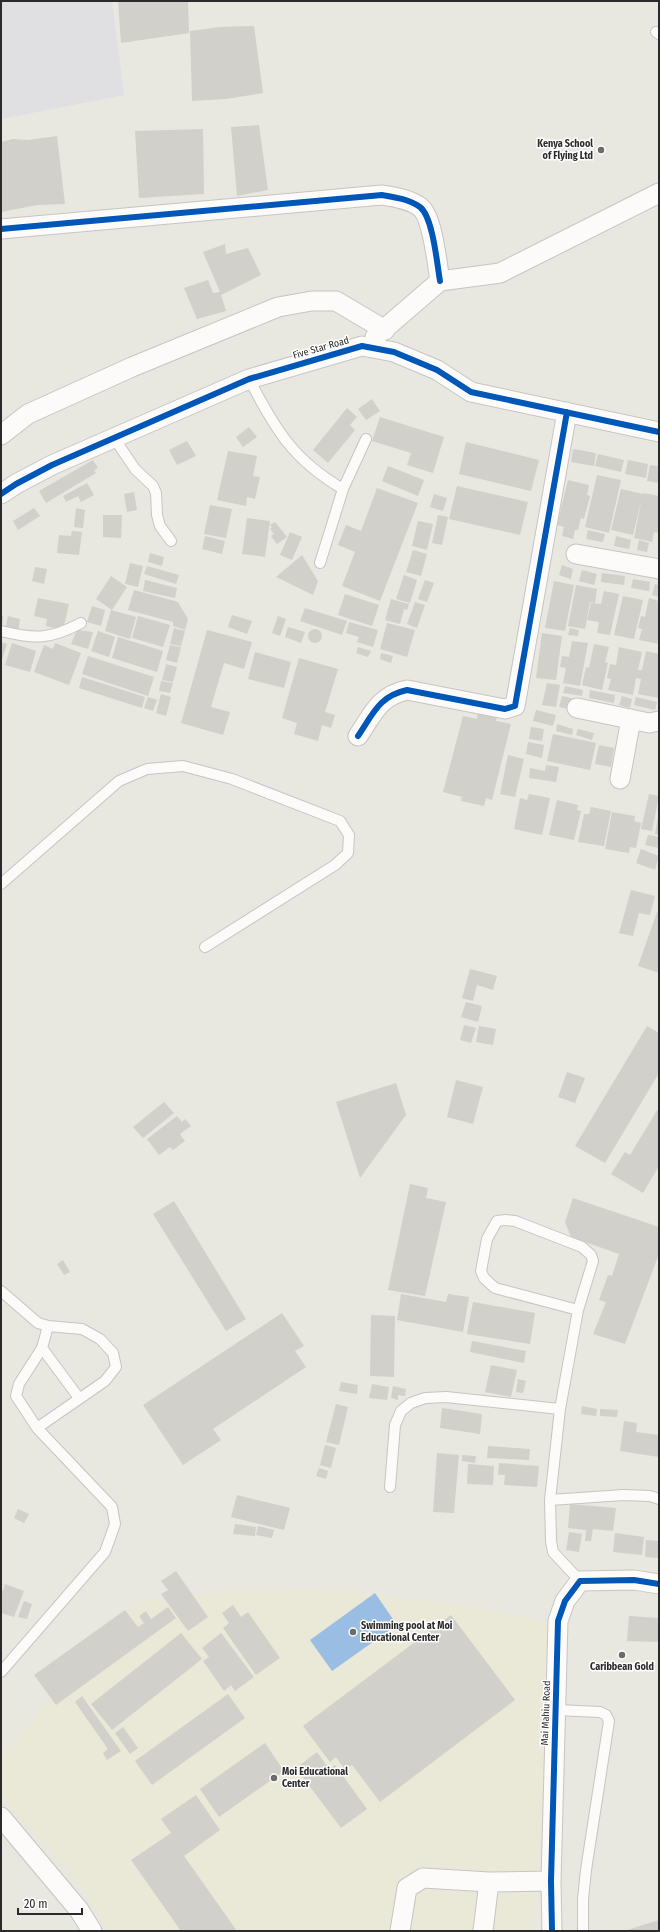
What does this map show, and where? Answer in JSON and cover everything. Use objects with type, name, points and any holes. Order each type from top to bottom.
[{"type":"street","points":[[362,346],[384,330],[440,281],[500,273],[659,193]]},
{"type":"street","points":[[1,229],[382,195],[405,200],[420,207],[428,218],[440,281]]},
{"type":"street","points":[[1,435],[28,414],[132,366],[278,307],[312,301],[336,300],[384,330]]},
{"type":"street","name":"Five Star Road","points":[[1,494],[16,484],[52,465],[249,379],[362,346],[394,352],[437,370],[471,392],[659,432]]},
{"type":"street","points":[[358,736],[379,704],[393,693],[407,690],[505,709],[515,706],[567,412]]},
{"type":"street","points":[[576,554],[659,569]]},
{"type":"street","points":[[577,708],[649,723],[659,722]]},
{"type":"street","points":[[620,779],[631,719]]},
{"type":"street","points":[[580,1581],[634,1580],[659,1584]]},
{"type":"street","name":"Mai Mahiu Road","points":[[552,1931],[551,1881],[558,1621],[565,1601],[580,1581]]},
{"type":"street","points":[[1,1817],[79,1910],[92,1931]]},
{"type":"street","points":[[400,1931],[408,1888],[423,1878],[489,1882],[551,1881]]},
{"type":"street","points":[[483,1931],[489,1882]]},
{"type":"lane","points":[[249,379],[276,428],[293,450],[312,469],[343,489]]},
{"type":"lane","points":[[114,438],[135,470],[153,486],[156,493],[157,516],[160,526],[171,541]]},
{"type":"lane","points":[[320,563],[343,489],[366,439]]},
{"type":"lane","points":[[1,631],[18,635],[47,636],[62,633],[81,623]]},
{"type":"lane","points":[[1,884],[119,780],[147,769],[183,766],[232,780],[340,821],[349,835],[348,853],[335,865],[205,947]]},
{"type":"lane","points":[[578,1310],[495,1288],[489,1284],[481,1271],[487,1238],[497,1221],[515,1221],[586,1250],[593,1261],[578,1310],[560,1409],[550,1500],[551,1541],[554,1552],[580,1581]]},
{"type":"lane","points":[[1,1291],[30,1318],[38,1323],[48,1326],[82,1329],[100,1339],[113,1352],[116,1367],[105,1381],[37,1428]]},
{"type":"lane","points":[[1,1672],[105,1552],[115,1524],[112,1507],[37,1428],[16,1396],[19,1384],[42,1348],[48,1326]]},
{"type":"lane","points":[[42,1348],[79,1398]]},
{"type":"lane","points":[[390,1487],[395,1425],[402,1411],[411,1403],[425,1398],[446,1397],[560,1409]]},
{"type":"lane","points":[[550,1500],[623,1495],[650,1496],[659,1499]]},
{"type":"lane","points":[[556,1710],[600,1712],[606,1715],[609,1720],[586,1870],[583,1899],[583,1931]]},
{"type":"shaded area","points":[[1,1],[112,1],[124,95],[1,119]]},
{"type":"shaded area","name":"Moi Educational Center","points":[[315,1589],[456,1603],[559,1625],[533,1931],[107,1931],[76,1880],[1,1797],[1,1760],[93,1643],[136,1602],[228,1591]]},
{"type":"water","name":"Swimming pool at Moi Educational Center","points":[[375,1593],[397,1625],[332,1671],[310,1640]]},
{"type":"building","points":[[118,1],[188,1],[189,33],[121,43]]},
{"type":"building","points":[[254,26],[263,93],[226,99],[192,101],[190,31],[220,27]]},
{"type":"building","points":[[259,125],[268,190],[237,196],[231,127]]},
{"type":"building","points":[[203,129],[204,194],[139,198],[135,131]]},
{"type":"building","points":[[57,136],[65,204],[37,205],[1,212],[1,142],[13,139],[28,140]]},
{"type":"building","points":[[225,244],[226,254],[248,248],[261,275],[221,295],[226,311],[197,319],[184,288],[208,280],[213,293],[220,292],[203,252]]},
{"type":"building","points":[[372,399],[380,411],[366,420],[358,409]]},
{"type":"building","points":[[347,408],[357,417],[350,425],[355,430],[328,463],[313,450]]},
{"type":"building","points":[[380,417],[444,437],[433,473],[407,465],[411,453],[372,441]]},
{"type":"building","points":[[249,427],[257,437],[243,447],[236,437]]},
{"type":"building","points":[[187,441],[196,456],[177,465],[169,450]]},
{"type":"building","points":[[466,442],[539,460],[531,491],[459,474]]},
{"type":"building","points":[[573,449],[596,453],[594,466],[571,462]]},
{"type":"building","points":[[228,451],[257,456],[253,476],[260,477],[255,499],[247,497],[246,506],[217,500]]},
{"type":"building","points":[[598,454],[624,460],[621,472],[595,466]]},
{"type":"building","points":[[93,460],[98,468],[94,470],[96,473],[46,503],[39,491]]},
{"type":"building","points":[[628,460],[648,464],[646,478],[625,474]]},
{"type":"building","points":[[650,465],[659,466],[659,483],[647,481]]},
{"type":"building","points":[[388,466],[424,480],[418,496],[382,481]]},
{"type":"building","points":[[597,475],[621,480],[609,533],[585,527]]},
{"type":"building","points":[[568,480],[589,485],[587,495],[590,496],[584,519],[581,518],[578,530],[575,530],[573,539],[562,536],[564,527],[572,529],[557,525]]},
{"type":"building","points":[[87,483],[94,495],[81,502],[78,496],[66,502],[63,496]]},
{"type":"building","points":[[457,486],[528,502],[520,535],[449,519]]},
{"type":"building","points":[[377,488],[418,503],[380,601],[342,586],[355,552],[338,545],[346,525],[361,531]]},
{"type":"building","points":[[621,489],[643,494],[633,535],[611,530]]},
{"type":"building","points":[[134,492],[137,510],[127,512],[124,494]]},
{"type":"building","points":[[643,493],[659,496],[659,533],[654,532],[652,542],[634,538]]},
{"type":"building","points":[[434,494],[447,498],[443,511],[430,507]]},
{"type":"building","points":[[210,505],[232,509],[226,538],[204,534]]},
{"type":"building","points":[[34,508],[40,516],[18,530],[13,521]]},
{"type":"building","points":[[76,508],[85,510],[83,528],[74,527]]},
{"type":"building","points":[[103,515],[122,515],[121,538],[103,537]]},
{"type":"building","points":[[438,515],[448,517],[442,545],[432,543]]},
{"type":"building","points":[[247,518],[270,521],[265,557],[242,554]]},
{"type":"building","points":[[418,521],[433,524],[427,550],[412,546]]},
{"type":"building","points":[[275,522],[287,537],[277,544],[271,536],[274,534],[270,529],[272,527],[270,525]]},
{"type":"building","points":[[588,530],[605,534],[603,542],[586,539]]},
{"type":"building","points":[[72,531],[82,532],[79,555],[57,553],[59,535],[71,536]]},
{"type":"building","points":[[290,532],[302,537],[292,560],[280,555]]},
{"type":"building","points":[[205,536],[225,541],[222,554],[202,549]]},
{"type":"building","points":[[616,536],[631,540],[629,549],[614,546]]},
{"type":"building","points":[[639,540],[649,543],[647,552],[637,550]]},
{"type":"building","points":[[413,550],[427,554],[421,576],[406,572]]},
{"type":"building","points":[[150,553],[164,557],[162,566],[148,562]]},
{"type":"building","points":[[302,555],[318,581],[313,595],[276,577]]},
{"type":"building","points":[[130,563],[143,566],[138,587],[125,584]]},
{"type":"building","points":[[562,565],[573,569],[571,579],[559,575]]},
{"type":"building","points":[[147,566],[179,575],[176,584],[144,574]]},
{"type":"building","points":[[35,567],[47,569],[44,584],[32,581]]},
{"type":"building","points":[[582,570],[597,574],[594,585],[579,581]]},
{"type":"building","points":[[602,573],[625,576],[624,585],[601,582]]},
{"type":"building","points":[[404,575],[417,580],[410,603],[396,599]]},
{"type":"building","points":[[111,576],[127,587],[112,610],[96,599]]},
{"type":"building","points":[[633,579],[650,582],[649,591],[631,588]]},
{"type":"building","points":[[145,580],[177,588],[175,598],[143,591]]},
{"type":"building","points":[[425,580],[434,583],[427,602],[418,599]]},
{"type":"building","points":[[554,581],[574,585],[565,631],[545,628]]},
{"type":"building","points":[[655,584],[659,585],[659,597],[652,595]]},
{"type":"building","points":[[576,585],[597,589],[595,603],[590,602],[585,629],[568,626]]},
{"type":"building","points":[[134,590],[178,602],[188,619],[185,630],[173,626],[173,622],[128,610]]},
{"type":"building","points":[[604,591],[619,594],[610,635],[597,633],[599,622],[587,620],[591,603],[601,604]]},
{"type":"building","points":[[345,594],[379,605],[372,626],[338,615]]},
{"type":"building","points":[[623,596],[643,600],[634,639],[614,635]]},
{"type":"building","points":[[38,598],[69,604],[63,630],[46,626],[47,619],[34,616]]},
{"type":"building","points":[[649,598],[659,601],[659,644],[639,640],[642,629],[638,628],[641,616],[645,617]]},
{"type":"building","points":[[391,599],[409,604],[407,610],[404,609],[400,624],[385,620]]},
{"type":"building","points":[[415,602],[425,605],[417,628],[407,624]]},
{"type":"building","points":[[92,606],[105,610],[101,626],[87,622]]},
{"type":"building","points":[[305,608],[347,621],[342,635],[300,621]]},
{"type":"building","points":[[111,610],[136,617],[130,639],[105,631]]},
{"type":"building","points":[[1,615],[3,616],[2,626],[1,626]]},
{"type":"building","points":[[232,615],[252,621],[247,634],[228,627]]},
{"type":"building","points":[[8,616],[20,619],[18,632],[5,630]]},
{"type":"building","points":[[138,616],[170,625],[163,647],[132,638]]},
{"type":"building","points":[[278,616],[286,619],[280,636],[272,633]]},
{"type":"building","points":[[349,622],[378,630],[373,647],[357,642],[359,637],[346,633]]},
{"type":"building","points":[[387,623],[415,630],[407,657],[380,649]]},
{"type":"building","points":[[288,627],[305,632],[301,643],[285,637]]},
{"type":"building","points":[[174,628],[185,631],[181,646],[170,644]]},
{"type":"building","points":[[570,628],[579,630],[578,636],[568,635]]},
{"type":"building","points":[[315,629],[320,631],[322,636],[320,641],[315,643],[310,641],[308,636],[310,631]]},
{"type":"building","points":[[77,630],[93,632],[88,649],[71,644]]},
{"type":"building","points":[[207,630],[252,642],[244,669],[224,663],[211,707],[230,712],[223,735],[181,723]]},
{"type":"building","points":[[98,631],[115,637],[109,657],[91,651]]},
{"type":"building","points":[[542,633],[562,636],[556,680],[536,678]]},
{"type":"building","points":[[118,637],[163,651],[157,672],[112,658]]},
{"type":"building","points":[[572,641],[588,643],[580,686],[563,683],[566,668],[560,667],[562,656],[569,657]]},
{"type":"building","points":[[1,642],[7,644],[1,663]]},
{"type":"building","points":[[12,643],[36,651],[30,672],[5,665]]},
{"type":"building","points":[[55,643],[81,653],[69,685],[34,672],[44,645],[53,649]]},
{"type":"building","points":[[594,644],[609,647],[605,662],[608,663],[602,690],[582,685],[586,667],[589,668]]},
{"type":"building","points":[[170,645],[181,647],[177,663],[166,660]]},
{"type":"building","points":[[358,647],[371,651],[368,657],[356,653]]},
{"type":"building","points":[[619,647],[642,652],[638,670],[642,670],[646,651],[659,654],[659,698],[638,694],[641,679],[636,678],[633,695],[608,690],[611,679],[607,678],[610,664],[616,665]]},
{"type":"building","points":[[255,652],[291,662],[284,688],[248,679]]},
{"type":"building","points":[[381,653],[393,656],[391,663],[380,659]]},
{"type":"building","points":[[88,656],[154,677],[148,696],[82,674]]},
{"type":"building","points":[[299,658],[338,669],[325,712],[335,715],[331,728],[322,725],[318,741],[294,734],[297,723],[282,718]]},
{"type":"building","points":[[166,664],[177,667],[173,682],[162,680]]},
{"type":"building","points":[[82,677],[145,697],[142,708],[79,688]]},
{"type":"building","points":[[161,681],[173,683],[170,693],[159,691]]},
{"type":"building","points":[[547,683],[560,685],[556,707],[542,705]]},
{"type":"building","points":[[565,686],[583,690],[582,696],[563,693]]},
{"type":"building","points":[[590,690],[615,695],[614,703],[589,698]]},
{"type":"building","points":[[161,694],[171,697],[166,716],[156,713]]},
{"type":"building","points":[[562,696],[575,699],[572,710],[559,707]]},
{"type":"building","points":[[622,696],[632,699],[630,708],[619,705]]},
{"type":"building","points":[[148,697],[157,700],[153,711],[144,708]]},
{"type":"building","points":[[636,697],[657,702],[655,710],[634,705]]},
{"type":"building","points":[[536,710],[556,715],[553,726],[533,721]]},
{"type":"building","points":[[478,712],[497,716],[496,721],[511,724],[492,800],[486,798],[484,806],[461,801],[462,797],[443,792],[463,716],[477,719]]},
{"type":"building","points":[[557,724],[573,729],[572,735],[556,731]]},
{"type":"building","points":[[531,727],[544,729],[542,741],[529,739]]},
{"type":"building","points":[[578,729],[594,733],[592,740],[576,735]]},
{"type":"building","points":[[553,734],[596,743],[590,770],[547,761]]},
{"type":"building","points":[[528,742],[544,745],[542,758],[526,754]]},
{"type":"building","points":[[599,745],[614,748],[611,767],[595,764]]},
{"type":"building","points":[[508,755],[524,759],[515,797],[500,794]]},
{"type":"building","points":[[546,765],[559,767],[556,782],[529,778],[530,768],[545,771]]},
{"type":"building","points":[[529,794],[550,798],[542,835],[514,829],[520,798],[527,800]]},
{"type":"building","points":[[649,794],[659,796],[652,831],[641,829]]},
{"type":"building","points":[[557,800],[578,805],[577,810],[581,811],[574,840],[549,835]]},
{"type":"building","points":[[591,807],[611,811],[604,846],[578,842],[584,814],[589,814]]},
{"type":"building","points":[[612,812],[635,816],[634,821],[641,823],[636,848],[630,847],[629,853],[605,849]]},
{"type":"building","points":[[659,817],[659,835],[655,834]]},
{"type":"building","points":[[648,835],[659,837],[659,848],[645,845]]},
{"type":"building","points":[[641,849],[659,856],[655,870],[636,863]]},
{"type":"building","points":[[631,890],[655,896],[650,915],[639,913],[633,936],[619,933]]},
{"type":"building","points":[[657,912],[659,913],[659,973],[638,966]]},
{"type":"building","points":[[470,969],[497,976],[493,990],[477,985],[473,1001],[462,998]]},
{"type":"building","points":[[466,1002],[482,1006],[478,1022],[461,1017]]},
{"type":"building","points":[[464,1025],[476,1028],[471,1043],[460,1040]]},
{"type":"building","points":[[479,1026],[496,1029],[493,1045],[476,1042]]},
{"type":"building","points":[[647,1026],[659,1033],[659,1073],[605,1163],[575,1146]]},
{"type":"building","points":[[567,1072],[585,1078],[575,1103],[558,1097]]},
{"type":"building","points":[[456,1080],[483,1087],[473,1124],[447,1117]]},
{"type":"building","points":[[396,1083],[406,1115],[360,1178],[336,1102]]},
{"type":"building","points":[[164,1102],[174,1113],[143,1138],[133,1127]]},
{"type":"building","points":[[659,1107],[659,1166],[643,1193],[611,1174],[625,1152],[630,1155]]},
{"type":"building","points":[[177,1116],[182,1122],[185,1119],[191,1126],[180,1134],[185,1141],[173,1150],[170,1147],[159,1155],[147,1139]]},
{"type":"building","points":[[410,1184],[428,1188],[426,1198],[446,1202],[425,1296],[388,1290]]},
{"type":"building","points":[[573,1198],[659,1227],[659,1254],[625,1344],[593,1334],[606,1302],[599,1300],[608,1275],[612,1276],[619,1254],[571,1237],[565,1222]]},
{"type":"building","points":[[174,1201],[246,1319],[226,1331],[153,1214]]},
{"type":"building","points":[[63,1260],[70,1272],[64,1275],[57,1264]]},
{"type":"building","points":[[401,1294],[446,1302],[448,1294],[469,1297],[463,1332],[397,1320]]},
{"type":"building","points":[[473,1302],[535,1313],[530,1344],[467,1334]]},
{"type":"building","points":[[282,1313],[304,1346],[295,1351],[306,1367],[213,1429],[221,1440],[183,1465],[143,1405]]},
{"type":"building","points":[[371,1315],[395,1316],[394,1377],[370,1376]]},
{"type":"building","points":[[472,1341],[526,1351],[524,1363],[470,1352]]},
{"type":"building","points":[[491,1365],[517,1370],[511,1397],[485,1392]]},
{"type":"building","points":[[518,1379],[526,1381],[523,1393],[516,1392]]},
{"type":"building","points":[[341,1382],[358,1385],[357,1394],[339,1391]]},
{"type":"building","points":[[372,1384],[389,1387],[387,1400],[369,1398]]},
{"type":"building","points":[[393,1386],[406,1389],[405,1396],[398,1395],[398,1400],[391,1398]]},
{"type":"building","points":[[336,1404],[348,1407],[339,1445],[326,1442]]},
{"type":"building","points":[[582,1406],[597,1409],[596,1416],[581,1414]]},
{"type":"building","points":[[442,1408],[482,1414],[480,1434],[440,1428]]},
{"type":"building","points":[[600,1409],[618,1410],[617,1417],[600,1416]]},
{"type":"building","points":[[624,1421],[637,1423],[636,1432],[659,1435],[659,1457],[620,1451]]},
{"type":"building","points":[[325,1445],[336,1448],[331,1468],[320,1465]]},
{"type":"building","points":[[488,1446],[530,1449],[529,1460],[487,1458]]},
{"type":"building","points":[[437,1453],[459,1455],[454,1513],[433,1512]]},
{"type":"building","points":[[462,1455],[476,1456],[475,1463],[462,1461]]},
{"type":"building","points":[[499,1463],[539,1466],[537,1487],[504,1485],[505,1475],[498,1475]]},
{"type":"building","points":[[468,1464],[494,1466],[493,1485],[467,1484]]},
{"type":"building","points":[[319,1468],[328,1471],[326,1479],[316,1476]]},
{"type":"building","points":[[237,1495],[290,1508],[284,1530],[231,1517]]},
{"type":"building","points":[[570,1504],[616,1508],[613,1531],[593,1529],[591,1541],[585,1541],[586,1530],[568,1528]]},
{"type":"building","points":[[18,1509],[29,1514],[24,1523],[14,1518]]},
{"type":"building","points":[[235,1524],[256,1527],[255,1536],[233,1534]]},
{"type":"building","points":[[258,1526],[274,1530],[272,1538],[256,1535]]},
{"type":"building","points":[[569,1532],[582,1534],[579,1552],[566,1550]]},
{"type":"building","points":[[615,1533],[644,1537],[642,1555],[613,1552]]},
{"type":"building","points":[[646,1540],[659,1541],[659,1558],[645,1557]]},
{"type":"building","points":[[176,1571],[208,1617],[188,1631],[161,1594],[168,1590],[161,1581]]},
{"type":"building","points":[[5,1584],[24,1591],[14,1617],[1,1613],[1,1590],[3,1591]]},
{"type":"building","points":[[24,1601],[32,1604],[27,1619],[18,1617]]},
{"type":"building","points":[[233,1605],[241,1617],[248,1612],[280,1658],[256,1675],[223,1628],[229,1623],[222,1613]]},
{"type":"building","points":[[168,1607],[176,1618],[56,1705],[34,1675],[125,1610],[138,1627],[144,1623],[139,1616],[146,1611],[151,1619]]},
{"type":"building","points":[[451,1615],[515,1700],[380,1802],[352,1765],[345,1770],[336,1757],[330,1762],[303,1726]]},
{"type":"building","points":[[629,1616],[659,1618],[659,1642],[627,1641]]},
{"type":"building","points":[[181,1633],[202,1659],[112,1730],[91,1704]]},
{"type":"building","points":[[221,1633],[254,1677],[235,1691],[231,1685],[224,1691],[203,1661],[209,1657],[202,1648]]},
{"type":"building","points":[[228,1694],[245,1718],[152,1785],[135,1761]]},
{"type":"building","points":[[82,1696],[121,1751],[107,1760],[103,1753],[108,1749],[75,1702]]},
{"type":"building","points":[[123,1727],[138,1748],[130,1754],[115,1733]]},
{"type":"building","points":[[265,1743],[284,1771],[219,1817],[200,1789]]},
{"type":"building","points":[[317,1752],[329,1769],[335,1765],[367,1809],[341,1828],[296,1768]]},
{"type":"building","points":[[196,1795],[220,1830],[184,1856],[237,1931],[181,1931],[131,1860],[171,1833],[161,1819]]},
{"type":"building","points":[[659,1920],[659,1931],[627,1931],[627,1930]]},
{"type":"cycle path","points":[[1,229],[382,195],[411,202],[420,207],[424,212],[434,241],[440,281]]},
{"type":"cycle path","points":[[1,494],[16,484],[52,465],[249,379],[362,346],[394,352],[437,370],[471,392],[659,432]]},
{"type":"cycle path","points":[[358,736],[383,701],[397,693],[407,690],[505,709],[515,706],[567,412]]},
{"type":"cycle path","points":[[552,1931],[551,1881],[558,1621],[565,1601],[580,1581],[634,1580],[659,1584]]},
{"type":"place","name":"Kenya School of Flying Ltd","points":[[601,150]]},
{"type":"place","name":"Swimming pool at Moi Educational Center","points":[[353,1632]]},
{"type":"place","name":"Caribbean Gold","points":[[622,1655]]},
{"type":"place","name":"Moi Educational Center","points":[[274,1778]]}]
